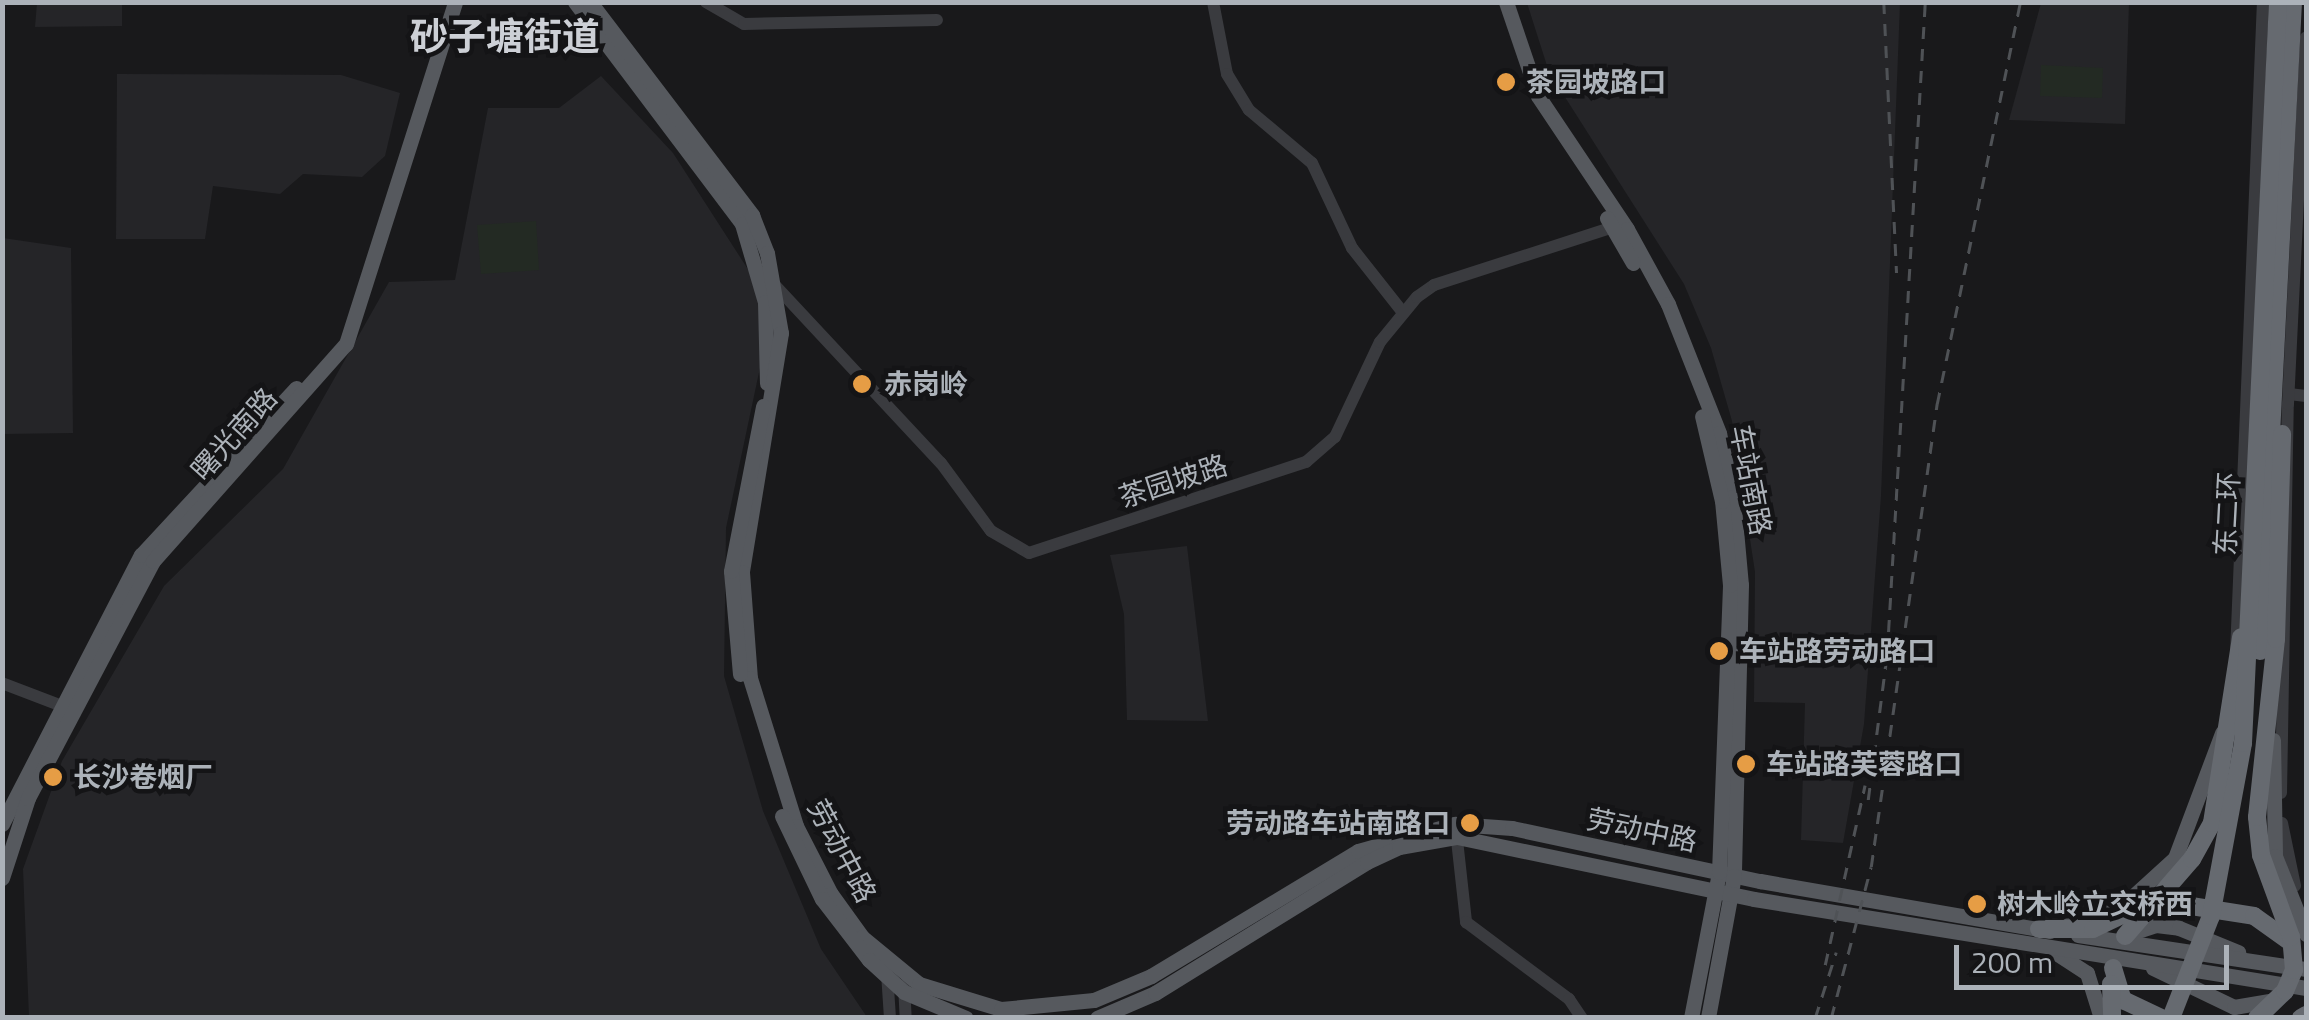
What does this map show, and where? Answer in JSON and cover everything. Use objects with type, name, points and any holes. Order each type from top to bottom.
[{"type":"highway","name":"东二环","points":[[2171,1018],[2200,953],[2218,886],[2243,743],[2278,2]]},
{"type":"highway","name":"东二环","points":[[2183,1018],[2218,935],[2249,772],[2283,368],[2293,2]]},
{"type":"highway","points":[[2257,1018],[2291,980],[2294,951],[2258,835],[2272,698],[2284,477],[2283,368]]},
{"type":"highway","points":[[2125,936],[2168,888],[2212,823],[2236,656],[2249,608]]},
{"type":"highway","points":[[2041,938],[2110,923],[2154,904],[2232,911],[2276,927],[2294,951]]},
{"type":"highway","points":[[2112,1009],[2113,968],[2123,1000],[2161,1018]]},
{"type":"main road","name":"曙光南路","points":[[2,878],[28,798],[141,555],[339,340],[447,2]]},
{"type":"main road","name":"曙光南路","points":[[2,824],[152,561],[346,344],[456,2]]},
{"type":"main road","name":"劳动中路","points":[[575,2],[742,224],[759,268],[769,366],[731,570],[733,647],[794,847],[832,915],[895,977],[956,999],[1001,1009],[1094,1000],[1151,976],[1358,850],[1456,830],[1512,828],[1976,928]]},
{"type":"main road","name":"劳动中路","points":[[590,2],[752,216],[778,287],[780,364],[742,572],[744,648],[796,826],[841,910],[886,961],[904,992],[966,1018]]},
{"type":"main road","name":"车站南路","points":[[1498,2],[1532,103],[1619,226]]},
{"type":"main road","name":"车站南路","points":[[1506,2],[1538,96],[1619,226],[1658,309],[1696,401],[1722,501],[1730,584],[1726,874],[1702,953],[1690,1018]]},
{"type":"main road","points":[[2272,698],[2271,828],[2283,882],[2306,934]]},
{"type":"main road","points":[[2041,938],[2131,898],[2175,858],[2228,723]]},
{"type":"main road","name":"劳动中路","points":[[1097,1018],[1155,993],[1367,862],[1399,847],[1456,830],[1754,899],[1976,928]]},
{"type":"main road","name":"车站南路","points":[[1708,1018],[1719,956],[1722,892]]},
{"type":"main road","points":[[2125,936],[2156,924],[2179,928],[2270,963]]},
{"type":"main road","points":[[1976,928],[2306,969]]},
{"type":"main road","points":[[2041,938],[2136,960],[2306,988]]},
{"type":"main road","points":[[2041,938],[2087,973],[2100,1018]]},
{"type":"main road","points":[[2136,960],[2234,1006],[2278,999]]},
{"type":"street","points":[[706,2],[744,24],[938,20]]},
{"type":"street","points":[[1213,2],[1228,74],[1249,110],[1312,163],[1352,248],[1402,310]]},
{"type":"street","points":[[2236,656],[2232,634],[2264,2]]},
{"type":"street","points":[[2306,37],[2283,368],[2289,394],[2282,835],[2306,917]]},
{"type":"street","name":"茶园坡路","points":[[759,268],[940,463],[991,531],[1030,553],[1306,462],[1335,437],[1402,310],[1434,285],[1619,226]]},
{"type":"street","points":[[2283,368],[2306,376]]},
{"type":"street","points":[[2289,394],[2306,396]]},
{"type":"street","points":[[2,683],[70,709]]},
{"type":"street","points":[[1456,830],[1466,922],[1569,999],[1582,1018]]},
{"type":"street","points":[[890,1018],[895,977]]},
{"type":"street","points":[[904,992],[906,1018]]},
{"type":"shaded area","points":[[37,3],[122,3],[122,26],[35,27]]},
{"type":"shaded area","points":[[1527,3],[1900,3],[1881,496],[1864,724],[1843,843],[1801,840],[1805,703],[1754,702],[1755,572],[1732,421],[1711,348],[1684,284],[1549,72]]},
{"type":"shaded area","points":[[2041,3],[2129,3],[2125,124],[2009,120]]},
{"type":"shaded area","points":[[2041,65],[2103,68],[2102,98],[2040,96]]},
{"type":"shaded area","points":[[117,74],[341,75],[400,93],[385,156],[362,177],[303,174],[280,194],[213,186],[205,239],[116,239]]},
{"type":"shaded area","points":[[601,76],[673,153],[751,274],[761,314],[761,363],[726,528],[724,676],[763,811],[821,949],[867,1017],[29,1017],[23,869],[62,761],[164,586],[283,469],[389,282],[455,280],[488,108],[559,108]]},
{"type":"shaded area","points":[[536,221],[539,270],[481,274],[477,225]]},
{"type":"shaded area","points":[[3,238],[71,248],[73,433],[3,434]]},
{"type":"shaded area","points":[[1187,546],[1208,721],[1127,720],[1124,614],[1110,555]]},
{"type":"railway","points":[[1884,2],[1897,273]]},
{"type":"railway","points":[[1868,800],[1887,654],[1925,2]]},
{"type":"railway","points":[[1831,1018],[1871,867],[1937,404],[2020,2]]},
{"type":"railway","points":[[1825,965],[1865,785]]},
{"type":"railway","points":[[1815,1018],[1836,952]]},
{"type":"place","name":"茶园坡路口","points":[[1506,82]]},
{"type":"place","name":"赤岗岭","points":[[862,384]]},
{"type":"place","name":"车站路劳动路口","points":[[1719,651]]},
{"type":"place","name":"车站路芙蓉路口","points":[[1746,764]]},
{"type":"place","name":"长沙卷烟厂","points":[[53,777]]},
{"type":"place","name":"劳动路车站南路口","points":[[1470,823]]},
{"type":"place","name":"树木岭立交桥西","points":[[1977,904]]},
{"type":"district","name":"砂子塘街道","points":[[505,37]]}]
